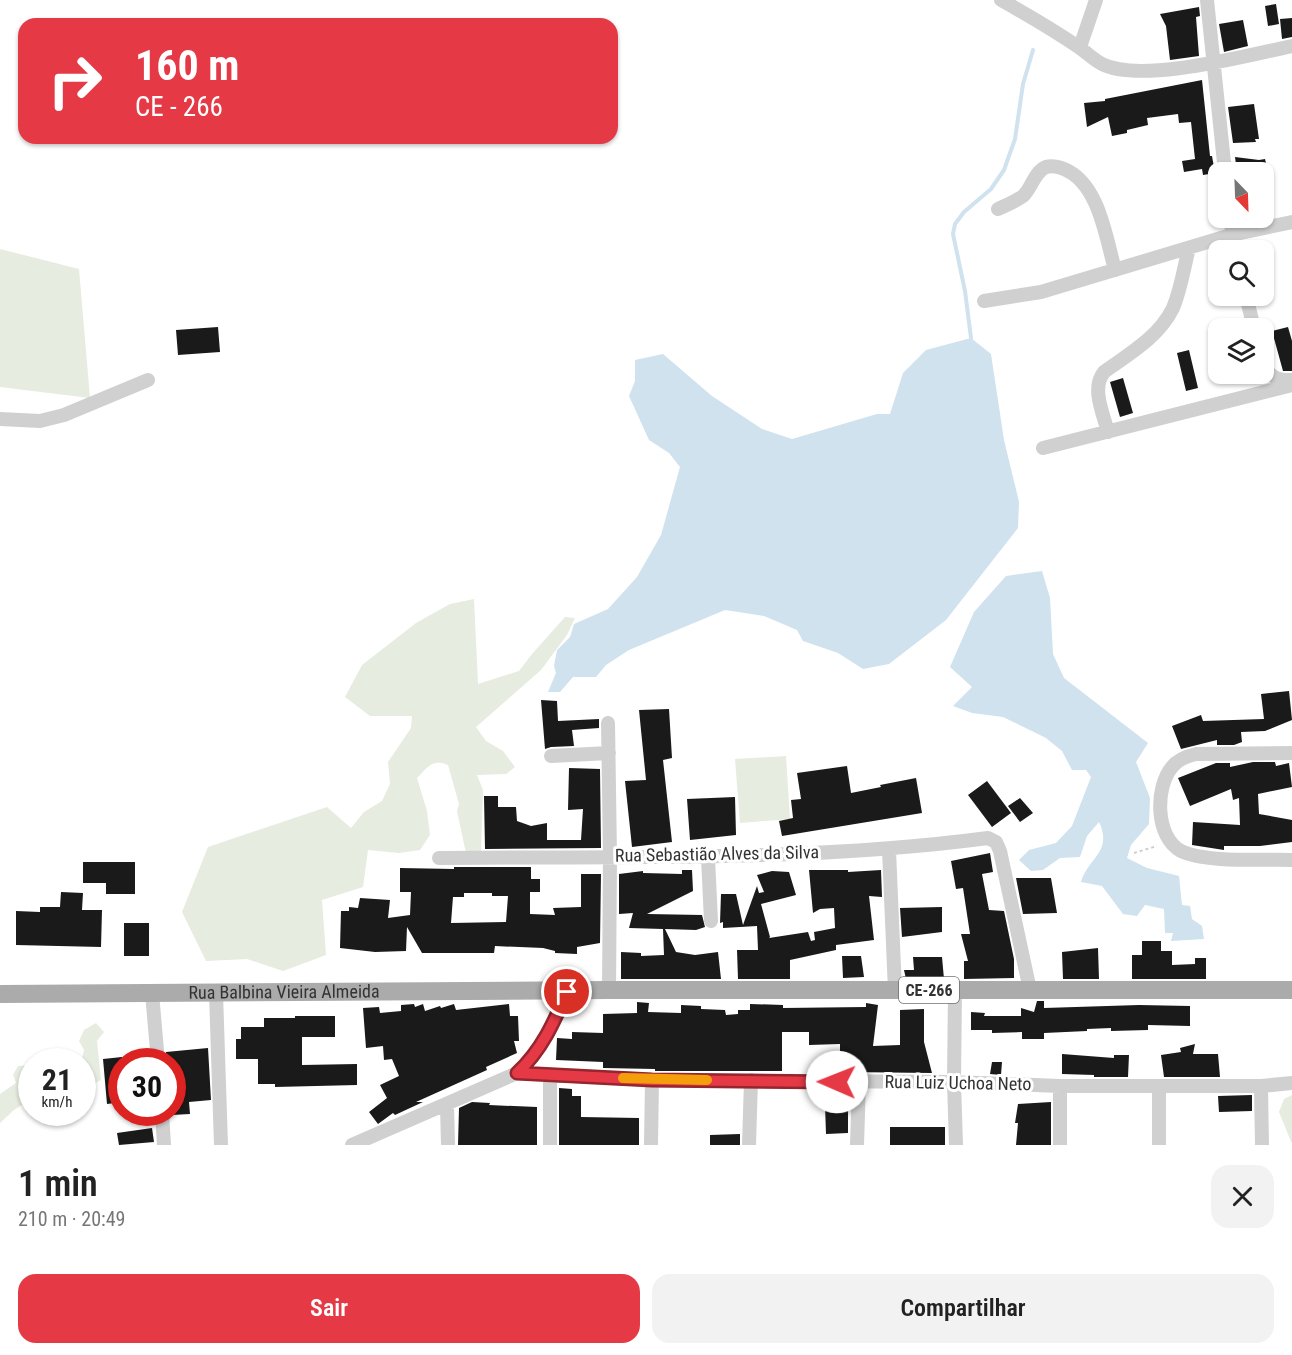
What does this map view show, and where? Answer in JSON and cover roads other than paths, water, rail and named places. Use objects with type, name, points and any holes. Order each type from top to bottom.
[{"type":"main road","name":"CE-266","points":[[567,992],[609,990],[1292,990]]},
{"type":"main road","name":"Rua Balbina Vieira Almeida","points":[[0,994],[567,992]]},
{"type":"street","points":[[1001,0],[1080,47],[1103,64],[1129,72],[1148,72],[1213,62],[1292,46]]},
{"type":"street","points":[[1080,47],[1096,0]]},
{"type":"street","points":[[1207,0],[1224,162]]},
{"type":"street","points":[[998,209],[1023,195],[1044,168],[1050,166],[1069,171],[1082,182],[1093,197],[1115,270]]},
{"type":"street","points":[[984,301],[1041,292],[1231,235],[1292,222]]},
{"type":"street","points":[[1231,228],[1232,240]]},
{"type":"street","points":[[1108,432],[1098,394],[1099,378],[1148,339],[1167,318],[1176,300],[1189,248]]},
{"type":"street","points":[[1274,378],[1292,380]]},
{"type":"street","points":[[0,420],[40,421],[64,415],[148,380]]},
{"type":"street","points":[[1043,448],[1292,385]]},
{"type":"street","points":[[608,723],[609,990]]},
{"type":"street","points":[[552,756],[609,753]]},
{"type":"street","points":[[1292,753],[1196,754],[1178,760],[1172,766],[1163,786],[1161,806],[1162,822],[1171,842],[1184,852],[1209,858],[1292,860]]},
{"type":"street","name":"Rua Sebastião Alves da Silva","points":[[439,858],[610,856],[708,858],[889,850],[988,838],[994,840],[998,845],[1003,861],[1029,990]]},
{"type":"street","points":[[889,850],[896,991]]},
{"type":"street","points":[[708,858],[711,921]]},
{"type":"street","points":[[955,990],[956,1145]]},
{"type":"street","points":[[352,1145],[517,1073],[531,1060],[541,1046],[567,992]]},
{"type":"street","points":[[152,993],[157,1048]]},
{"type":"street","points":[[216,993],[221,1145]]},
{"type":"street","name":"Rua Luiz Uchoa Neto","points":[[517,1073],[652,1080],[954,1082],[1060,1086],[1261,1086],[1292,1083]]},
{"type":"street","points":[[550,1075],[550,1145]]},
{"type":"street","points":[[651,1145],[652,1080]]},
{"type":"street","points":[[749,1145],[751,1080]]},
{"type":"street","points":[[856,1145],[859,1082]]},
{"type":"street","points":[[1060,1086],[1060,1145]]},
{"type":"street","points":[[1261,1086],[1262,1145]]},
{"type":"street","points":[[1159,1087],[1159,1145]]},
{"type":"street","points":[[447,1105],[448,1145]]},
{"type":"street","points":[[163,1126],[164,1145]]},
{"type":"water","points":[[971,338],[991,354],[1004,440],[1019,502],[1018,528],[946,620],[889,664],[863,669],[838,653],[803,641],[797,630],[764,616],[725,610],[629,650],[606,665],[596,677],[573,677],[560,692],[548,692],[556,673],[554,666],[557,650],[570,637],[574,624],[608,609],[637,577],[661,535],[680,467],[669,453],[649,440],[629,396],[635,381],[635,360],[663,354],[712,396],[762,429],[792,439],[877,414],[890,414],[903,373],[926,350]]},
{"type":"water","points":[[1042,571],[1050,598],[1053,654],[1064,678],[1148,743],[1136,762],[1150,798],[1149,824],[1131,845],[1127,858],[1147,868],[1179,876],[1182,905],[1190,906],[1192,919],[1202,926],[1204,939],[1171,941],[1173,933],[1165,933],[1164,909],[1145,905],[1137,916],[1123,914],[1102,886],[1081,882],[1101,848],[1103,832],[1099,822],[1087,836],[1080,857],[1060,858],[1043,870],[1031,871],[1019,860],[1029,850],[1056,843],[1072,826],[1091,777],[1086,770],[1072,770],[1062,751],[1046,738],[1003,717],[972,713],[953,706],[972,687],[950,667],[974,612],[1006,576]]},
{"type":"waterway","points":[[971,338],[965,291],[953,234],[955,224],[964,212],[991,189],[1004,170],[1015,139],[1023,84],[1033,50]]}]
